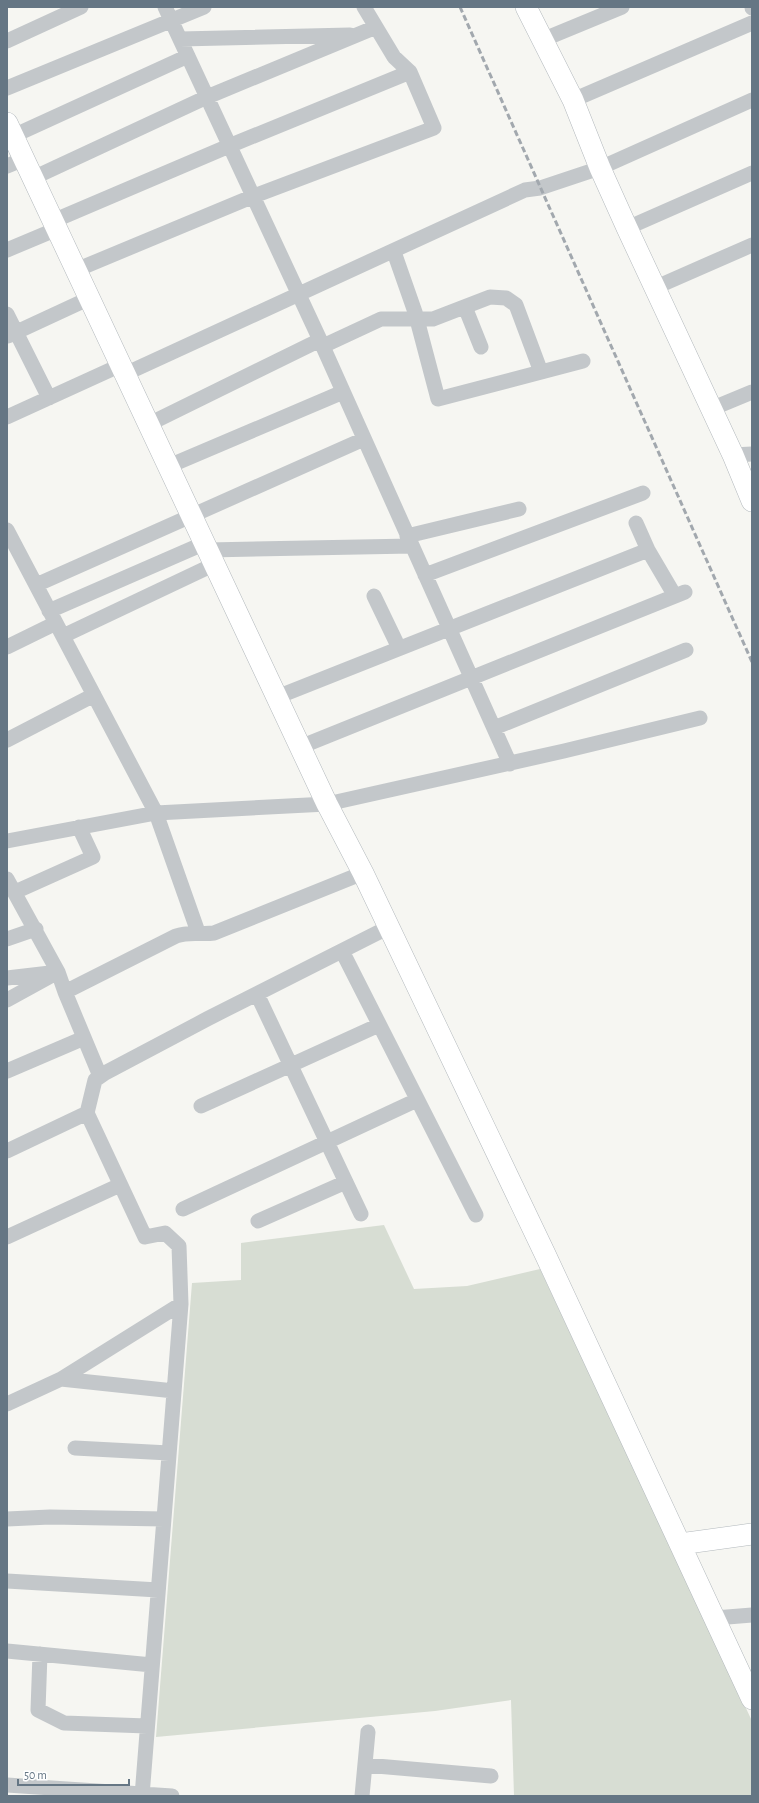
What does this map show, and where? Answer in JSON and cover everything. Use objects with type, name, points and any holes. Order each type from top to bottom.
[{"type":"main road","points":[[526,7],[573,100],[600,168],[654,288],[712,409],[743,454],[752,501]]},
{"type":"main road","points":[[10,129],[15,162],[33,178],[300,747],[389,927],[752,1699]]},
{"type":"main road","points":[[680,1544],[752,1534]]},
{"type":"street","points":[[7,41],[81,7]]},
{"type":"street","points":[[165,7],[299,294],[510,764]]},
{"type":"street","points":[[7,88],[204,7]]},
{"type":"street","points":[[76,270],[254,196],[434,128],[410,72],[394,57],[364,7]]},
{"type":"street","points":[[542,40],[622,7]]},
{"type":"street","points":[[573,100],[752,23]]},
{"type":"street","points":[[33,178],[207,97],[376,27]]},
{"type":"street","points":[[180,39],[359,34]]},
{"type":"street","points":[[10,129],[188,56]]},
{"type":"street","points":[[7,250],[55,225],[229,146],[410,72]]},
{"type":"street","points":[[7,417],[49,398],[123,369],[299,294],[394,252],[525,190],[540,188],[600,168],[752,100]]},
{"type":"street","points":[[627,228],[752,173]]},
{"type":"street","points":[[654,288],[752,245]]},
{"type":"street","points":[[394,252],[417,318],[438,398],[583,361]]},
{"type":"street","points":[[12,335],[90,298]]},
{"type":"street","points":[[149,424],[321,343],[381,319],[433,319],[490,298],[506,298],[516,305],[541,372]]},
{"type":"street","points":[[465,307],[482,347]]},
{"type":"street","points":[[7,314],[12,335],[49,398]]},
{"type":"street","points":[[169,466],[343,392]]},
{"type":"street","points":[[712,409],[752,392]]},
{"type":"street","points":[[36,585],[364,439]]},
{"type":"street","points":[[425,575],[643,493]]},
{"type":"street","points":[[7,647],[209,552],[410,541],[519,509]]},
{"type":"street","points":[[300,747],[680,594],[648,550],[636,523]]},
{"type":"street","points":[[7,530],[12,552],[36,585],[156,813],[198,932]]},
{"type":"street","points":[[277,697],[648,550]]},
{"type":"street","points":[[56,623],[209,552]]},
{"type":"street","points":[[374,596],[399,648]]},
{"type":"street","points":[[494,728],[686,650]]},
{"type":"street","points":[[7,740],[94,695]]},
{"type":"street","points":[[7,841],[156,813],[327,804],[510,764],[700,718]]},
{"type":"street","points":[[15,892],[93,857],[79,827]]},
{"type":"street","points":[[65,992],[176,936],[185,933],[214,933],[363,873]]},
{"type":"street","points":[[7,879],[36,929],[58,972],[100,1076]]},
{"type":"street","points":[[142,1795],[181,1304],[179,1246],[165,1233],[145,1237],[87,1113],[95,1080],[257,994],[389,927]]},
{"type":"street","points":[[7,939],[36,929]]},
{"type":"street","points":[[342,951],[476,1214]]},
{"type":"street","points":[[7,978],[58,972]]},
{"type":"street","points":[[7,1000],[58,972]]},
{"type":"street","points":[[257,994],[361,1214]]},
{"type":"street","points":[[200,1106],[379,1025]]},
{"type":"street","points":[[7,1070],[84,1038]]},
{"type":"street","points":[[183,1208],[417,1100]]},
{"type":"street","points":[[7,1152],[87,1113]]},
{"type":"street","points":[[258,1221],[346,1182]]},
{"type":"street","points":[[7,1237],[120,1185]]},
{"type":"street","points":[[7,1404],[61,1379],[181,1304]]},
{"type":"street","points":[[61,1379],[174,1391]]},
{"type":"street","points":[[75,1448],[169,1453]]},
{"type":"street","points":[[7,1519],[50,1517],[164,1519]]},
{"type":"street","points":[[7,1581],[158,1590]]},
{"type":"street","points":[[715,1618],[752,1615]]},
{"type":"street","points":[[7,1651],[152,1665]]},
{"type":"street","points":[[40,1654],[38,1710],[64,1723],[147,1726]]},
{"type":"street","points":[[362,1796],[368,1732]]},
{"type":"street","points":[[365,1765],[491,1776]]},
{"type":"street","points":[[7,1785],[172,1796]]},
{"type":"shaded area","points":[[384,1225],[414,1289],[467,1286],[540,1269],[752,1721],[752,1796],[514,1796],[511,1700],[435,1711],[156,1737],[192,1283],[241,1280],[241,1243]]},
{"type":"railway","points":[[460,7],[752,662]]}]
